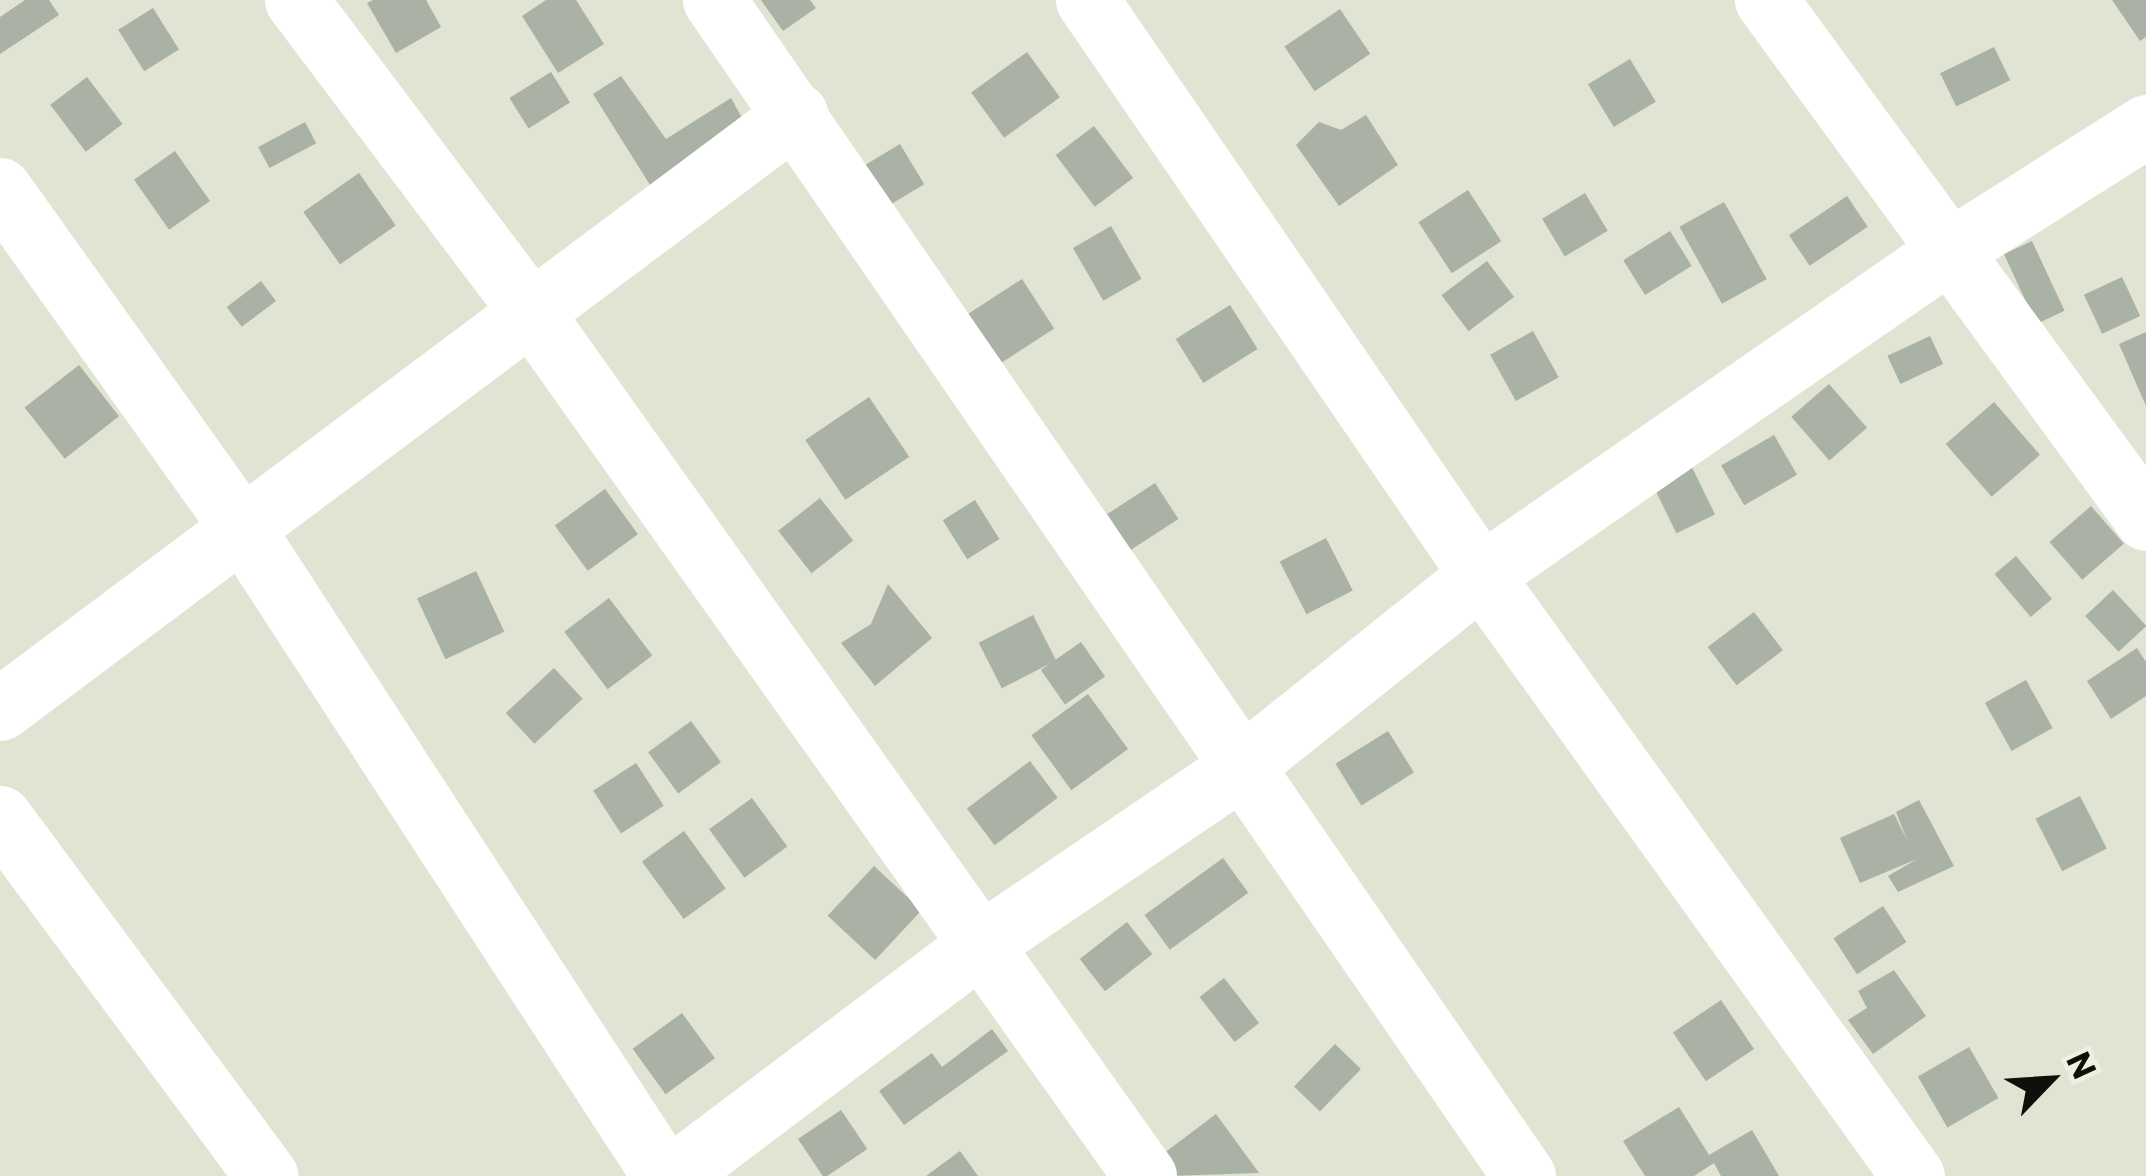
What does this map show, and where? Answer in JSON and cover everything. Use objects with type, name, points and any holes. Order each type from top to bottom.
[{"type":"street","points":[[296,0],[531,312],[977,946],[1145,1176]]},
{"type":"street","points":[[714,0],[796,114],[1238,770],[1524,1176]]},
{"type":"street","points":[[1088,0],[1481,575],[1913,1176]]},
{"type":"street","points":[[1766,0],[1946,253],[2146,520]]},
{"type":"street","points":[[0,709],[796,114]]},
{"type":"street","points":[[673,1176],[977,946],[1238,770],[1481,575],[1946,253],[2146,126]]},
{"type":"street","points":[[0,189],[242,528],[664,1176]]},
{"type":"street","points":[[0,817],[267,1176]]},
{"type":"building","points":[[25,0],[49,0],[59,15],[0,54],[0,17]]},
{"type":"building","points":[[426,0],[441,27],[396,53],[367,3]]},
{"type":"building","points":[[546,0],[576,0],[604,44],[558,73],[522,16]]},
{"type":"building","points":[[761,0],[810,0],[816,8],[783,31]]},
{"type":"building","points":[[2112,0],[2146,0],[2146,37],[2140,41]]},
{"type":"building","points":[[153,8],[179,50],[144,71],[118,30]]},
{"type":"building","points":[[1340,9],[1370,54],[1315,91],[1284,46]]},
{"type":"building","points":[[1994,47],[2010,80],[1956,107],[1940,73]]},
{"type":"building","points":[[1027,52],[1060,97],[1004,138],[971,93]]},
{"type":"building","points":[[1630,59],[1656,102],[1614,127],[1588,84]]},
{"type":"building","points":[[551,72],[570,103],[529,128],[509,98]]},
{"type":"building","points":[[621,76],[666,139],[731,98],[746,125],[650,185],[593,94]]},
{"type":"building","points":[[87,77],[123,124],[86,152],[50,105]]},
{"type":"building","points":[[1366,115],[1398,165],[1339,206],[1296,145],[1319,122],[1341,130]]},
{"type":"building","points":[[305,122],[316,143],[269,168],[258,147]]},
{"type":"building","points":[[1094,126],[1133,178],[1095,207],[1056,155]]},
{"type":"building","points":[[900,144],[924,184],[887,206],[863,166]]},
{"type":"building","points":[[175,151],[210,201],[169,230],[134,180]]},
{"type":"building","points":[[359,173],[396,225],[340,264],[303,212]]},
{"type":"building","points":[[1468,190],[1501,241],[1452,273],[1419,222]]},
{"type":"building","points":[[1585,193],[1608,231],[1565,256],[1542,219]]},
{"type":"building","points":[[1847,196],[1868,227],[1810,266],[1789,235]]},
{"type":"building","points":[[1724,202],[1767,279],[1722,304],[1679,227]]},
{"type":"building","points":[[1111,226],[1142,279],[1103,301],[1073,248]]},
{"type":"building","points":[[1670,231],[1692,266],[1645,295],[1623,260]]},
{"type":"building","points":[[2032,241],[2065,311],[2036,324],[2004,254]]},
{"type":"building","points":[[1487,261],[1514,297],[1469,331],[1441,295]]},
{"type":"building","points":[[2122,277],[2140,316],[2102,334],[2084,295]]},
{"type":"building","points":[[1022,279],[1054,328],[995,367],[963,317]]},
{"type":"building","points":[[261,281],[276,301],[242,327],[227,307]]},
{"type":"building","points":[[1230,305],[1258,349],[1203,383],[1176,339]]},
{"type":"building","points":[[1533,331],[1559,377],[1516,401],[1490,355]]},
{"type":"building","points":[[2146,332],[2146,406],[2119,344]]},
{"type":"building","points":[[1930,336],[1943,364],[1901,384],[1887,356]]},
{"type":"building","points":[[79,365],[119,416],[65,459],[25,407]]},
{"type":"building","points":[[1829,384],[1867,428],[1829,461],[1791,417]]},
{"type":"building","points":[[869,397],[909,457],[845,500],[805,440]]},
{"type":"building","points":[[1994,402],[2040,455],[1992,497],[1946,444]]},
{"type":"building","points":[[1774,435],[1797,475],[1744,505],[1721,466]]},
{"type":"building","points":[[1687,457],[1715,515],[1676,533],[1648,476]]},
{"type":"building","points":[[1155,483],[1178,519],[1131,550],[1107,514]]},
{"type":"building","points":[[605,489],[638,534],[588,571],[555,525]]},
{"type":"building","points":[[820,498],[853,541],[811,573],[778,531]]},
{"type":"building","points":[[975,500],[999,539],[967,559],[943,520]]},
{"type":"building","points":[[2091,506],[2124,544],[2082,580],[2049,542]]},
{"type":"building","points":[[1326,538],[1353,591],[1306,614],[1280,562]]},
{"type":"building","points":[[2016,556],[2052,599],[2031,617],[1995,574]]},
{"type":"building","points":[[476,571],[504,632],[445,659],[417,598]]},
{"type":"building","points":[[888,584],[932,638],[875,686],[841,643],[871,624]]},
{"type":"building","points":[[2113,590],[2146,625],[2119,652],[2085,616]]},
{"type":"building","points":[[609,598],[652,656],[608,689],[564,632]]},
{"type":"building","points":[[1754,612],[1783,650],[1737,685],[1708,647]]},
{"type":"building","points":[[1033,615],[1056,660],[1002,688],[979,643]]},
{"type":"building","points":[[1081,642],[1105,676],[1065,705],[1041,670]]},
{"type":"building","points":[[2137,648],[2146,662],[2146,696],[2111,719],[2087,681]]},
{"type":"building","points":[[554,668],[583,699],[534,744],[506,713]]},
{"type":"building","points":[[2026,680],[2053,728],[2012,751],[1985,703]]},
{"type":"building","points":[[1088,694],[1128,749],[1071,790],[1031,735]]},
{"type":"building","points":[[691,721],[721,762],[678,793],[648,752]]},
{"type":"building","points":[[1388,731],[1414,773],[1361,805],[1335,764]]},
{"type":"building","points":[[1030,761],[1058,798],[995,845],[967,809]]},
{"type":"building","points":[[636,763],[664,806],[621,834],[593,791]]},
{"type":"building","points":[[2080,796],[2107,849],[2062,871],[2035,819]]},
{"type":"building","points":[[752,798],[787,847],[744,878],[709,829]]},
{"type":"building","points":[[1919,800],[1954,866],[1898,892],[1888,876],[1917,859],[1860,883],[1840,838],[1894,814],[1907,840],[1896,812]]},
{"type":"building","points":[[684,831],[726,888],[684,919],[642,862]]},
{"type":"building","points":[[1223,858],[1248,893],[1170,950],[1145,915]]},
{"type":"building","points":[[874,866],[922,910],[875,960],[828,916]]},
{"type":"building","points":[[1883,906],[1906,942],[1857,974],[1834,938]]},
{"type":"building","points":[[1127,922],[1152,954],[1105,991],[1080,959]]},
{"type":"building","points":[[1894,970],[1926,1016],[1873,1054],[1848,1020],[1867,1008],[1858,991]]},
{"type":"building","points":[[1224,978],[1259,1023],[1235,1042],[1200,997]]},
{"type":"building","points":[[1721,1000],[1754,1049],[1706,1081],[1673,1032]]},
{"type":"building","points":[[682,1013],[715,1058],[666,1094],[633,1049]]},
{"type":"building","points":[[992,1029],[1008,1051],[904,1125],[879,1091],[932,1053],[942,1067]]},
{"type":"building","points":[[1335,1044],[1361,1069],[1320,1111],[1294,1086]]},
{"type":"building","points":[[1969,1047],[1998,1098],[1947,1128],[1918,1076]]},
{"type":"building","points":[[1679,1107],[1709,1155],[1752,1130],[1779,1176],[1721,1176],[1714,1163],[1694,1176],[1645,1176],[1623,1141]]},
{"type":"building","points":[[841,1110],[867,1149],[823,1176],[798,1139]]},
{"type":"building","points":[[1216,1114],[1259,1173],[1167,1176],[1155,1160]]},
{"type":"building","points":[[960,1151],[978,1176],[926,1176]]}]
